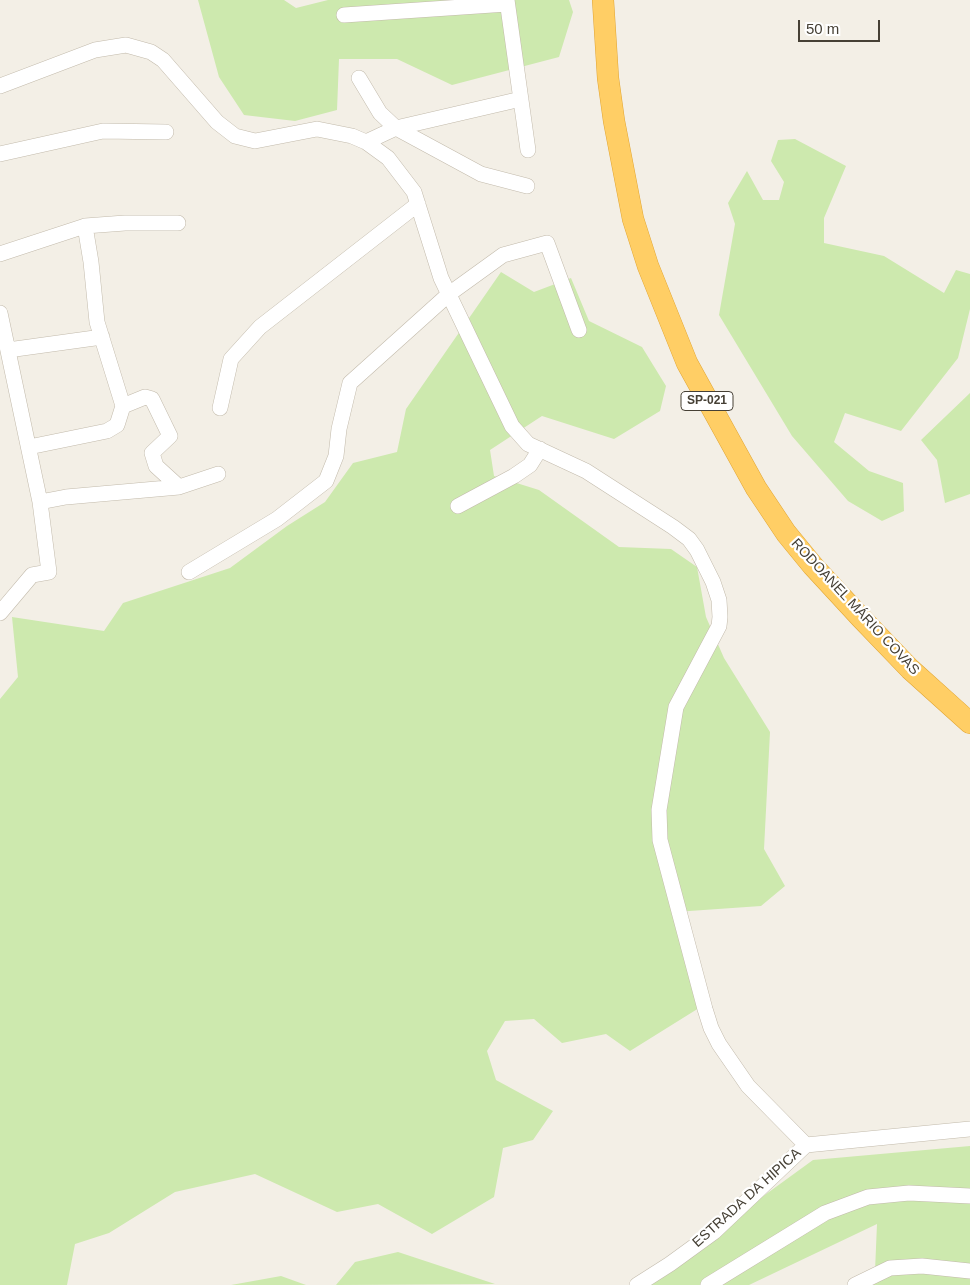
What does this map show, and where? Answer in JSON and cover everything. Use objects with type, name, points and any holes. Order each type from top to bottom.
[{"type":"highway","name":"RODOANEL MÁRIO COVAS","points":[[603,0],[613,112],[633,219],[648,266],[687,363],[756,488],[786,533],[813,566],[867,625],[910,669],[970,723]]},
{"type":"street","points":[[344,15],[507,2],[528,150]]},
{"type":"street","points":[[0,86],[95,50],[126,45],[151,52],[163,60],[216,122],[235,136],[255,141],[317,129],[352,136],[366,142],[388,158],[408,181],[418,204],[434,260],[512,426],[528,444],[593,475],[680,532],[701,555],[713,582],[720,612],[719,626],[676,707],[659,810],[660,840],[711,1028],[719,1044],[748,1086],[806,1144],[970,1129]]},
{"type":"street","points":[[359,78],[380,113],[396,128],[481,174],[527,186]]},
{"type":"street","points":[[366,142],[396,128],[521,99]]},
{"type":"street","points":[[0,154],[103,131],[166,132]]},
{"type":"street","points":[[220,408],[231,359],[260,327],[418,204]]},
{"type":"street","points":[[0,254],[85,226],[125,223],[178,223]]},
{"type":"street","points":[[28,447],[107,431],[117,425],[124,406],[97,322],[85,226]]},
{"type":"street","points":[[189,572],[277,519],[326,481],[336,456],[339,429],[350,382],[449,294],[503,255],[547,243],[579,330]]},
{"type":"street","points":[[0,312],[40,502],[49,572],[32,575],[1,607]]},
{"type":"street","points":[[8,350],[102,337]]},
{"type":"street","points":[[124,406],[145,397],[152,399],[170,436],[152,453],[156,466],[179,487]]},
{"type":"street","points":[[458,506],[514,476],[530,465],[540,449]]},
{"type":"street","points":[[40,502],[66,497],[179,487],[218,474]]},
{"type":"street","name":"ESTRADA DA HIPICA","points":[[637,1285],[714,1232],[806,1144]]},
{"type":"street","points":[[708,1285],[825,1213],[868,1197],[909,1193],[970,1196]]},
{"type":"street","points":[[854,1285],[890,1268],[922,1266],[970,1271]]},
{"type":"green space","points":[[198,0],[284,0],[296,8],[328,0],[569,0],[573,12],[559,57],[452,85],[397,59],[339,59],[337,110],[295,121],[244,115],[219,77]]},
{"type":"green space","points":[[795,139],[846,166],[824,218],[824,243],[884,256],[944,293],[956,270],[970,274],[970,309],[958,358],[901,431],[845,413],[834,442],[869,471],[903,483],[904,511],[882,521],[848,501],[792,436],[719,315],[735,224],[728,203],[747,171],[763,200],[779,200],[784,182],[771,161],[778,140]]},
{"type":"green space","points":[[501,272],[534,292],[571,278],[589,321],[642,347],[666,386],[660,411],[614,439],[542,416],[490,450],[494,476],[539,490],[619,547],[671,549],[697,567],[706,617],[724,658],[770,732],[764,849],[785,886],[761,906],[675,912],[699,1008],[630,1051],[606,1034],[562,1043],[534,1019],[505,1021],[487,1051],[496,1080],[553,1111],[533,1140],[503,1148],[494,1197],[432,1234],[378,1204],[337,1212],[255,1174],[175,1192],[109,1233],[75,1244],[67,1285],[0,1285],[0,699],[18,677],[12,617],[104,631],[123,603],[230,568],[287,526],[325,502],[353,463],[397,452],[406,409]]},
{"type":"green space","points":[[970,393],[970,494],[945,503],[937,460],[921,440]]},
{"type":"green space","points":[[970,1146],[970,1285],[859,1285],[875,1271],[877,1224],[749,1285],[641,1285],[813,1160]]},
{"type":"green space","points":[[398,1252],[495,1284],[336,1285],[355,1262]]},
{"type":"green space","points":[[281,1276],[306,1285],[231,1285]]}]
